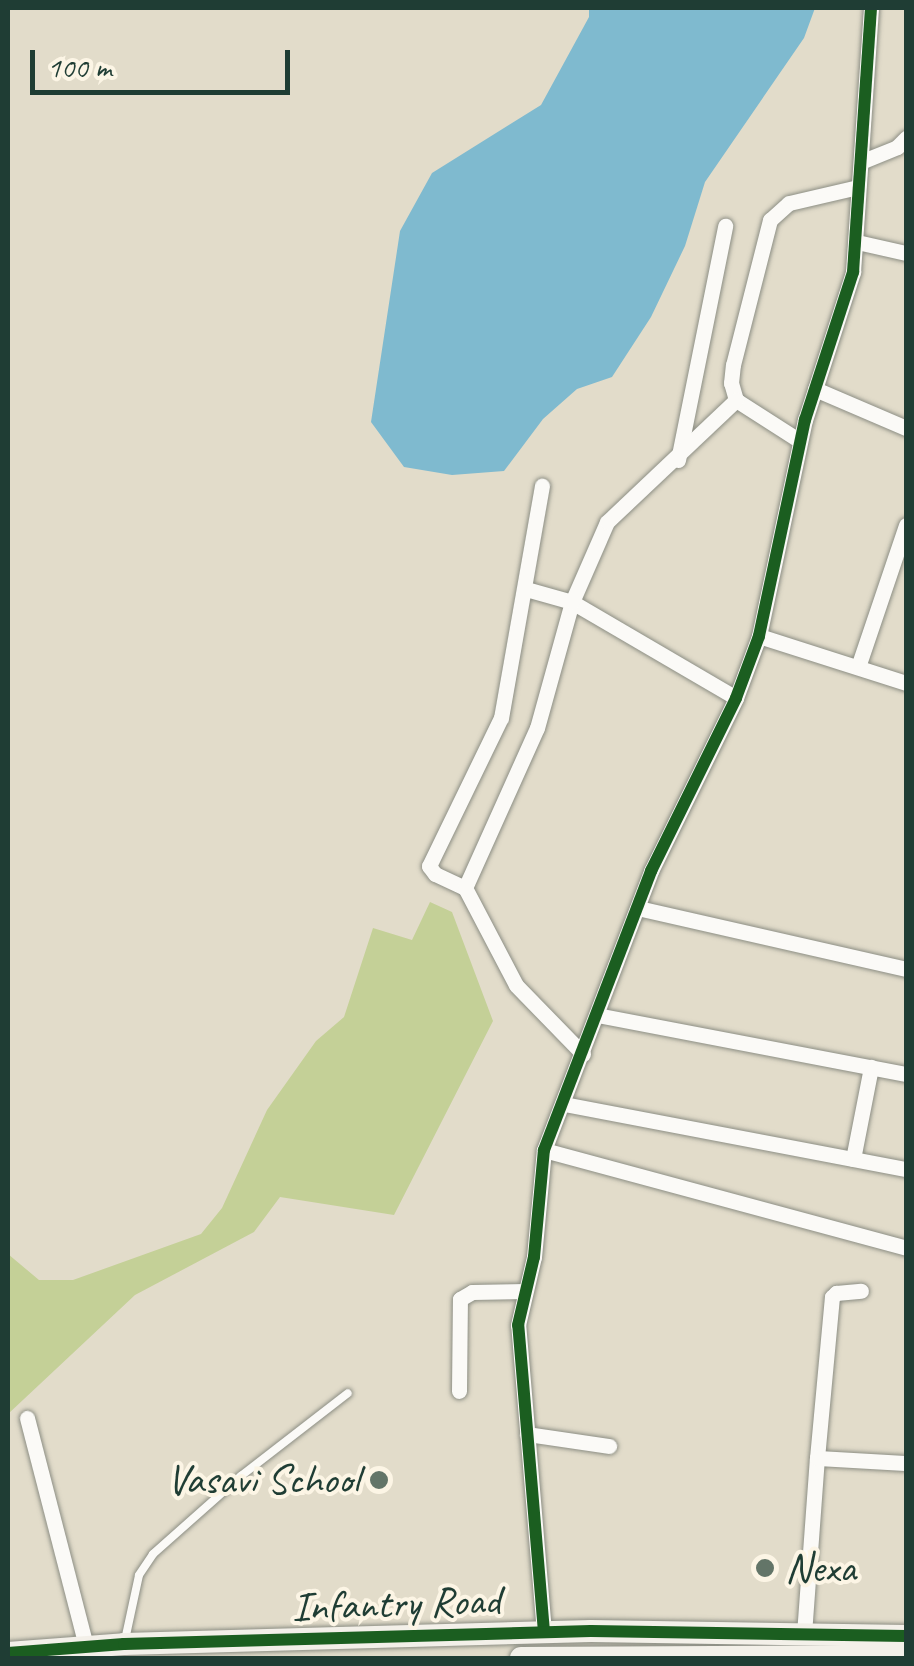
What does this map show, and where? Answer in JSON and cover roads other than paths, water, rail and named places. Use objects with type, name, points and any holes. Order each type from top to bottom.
[{"type":"street","points":[[544,1632],[518,1324],[534,1257],[544,1150],[638,908],[736,698],[758,636],[800,441],[839,324],[857,242],[872,8]]},
{"type":"street","points":[[863,161],[898,147],[906,138]]},
{"type":"street","points":[[800,441],[736,400],[731,383],[734,365],[770,220],[789,202],[858,187]]},
{"type":"street","points":[[678,460],[726,226]]},
{"type":"street","points":[[857,242],[906,254]]},
{"type":"street","points":[[815,389],[906,428]]},
{"type":"street","points":[[465,888],[537,728],[572,602],[607,522],[678,460],[736,400]]},
{"type":"street","points":[[542,486],[501,718],[429,866],[435,874],[465,888],[516,985],[582,1054]]},
{"type":"street","points":[[858,668],[906,525]]},
{"type":"street","points":[[526,590],[572,602],[736,698]]},
{"type":"street","points":[[758,636],[906,683]]},
{"type":"street","points":[[638,908],[906,969]]},
{"type":"street","points":[[597,1015],[906,1074]]},
{"type":"street","points":[[853,1159],[871,1067]]},
{"type":"street","points":[[564,1104],[906,1169]]},
{"type":"street","points":[[544,1150],[906,1248]]},
{"type":"street","points":[[459,1391],[460,1298],[472,1292],[525,1291]]},
{"type":"street","points":[[804,1634],[832,1297],[836,1292],[862,1291]]},
{"type":"street","points":[[27,1418],[86,1646]]},
{"type":"street","points":[[527,1434],[610,1446]]},
{"type":"street","points":[[817,1458],[906,1463]]},
{"type":"street","points":[[591,1631],[596,1658]]},
{"type":"street","name":"Infantry Road","points":[[8,1653],[124,1644],[591,1631],[906,1636]]},
{"type":"street","name":"Infantry Road","points":[[521,1658],[906,1656]]},
{"type":"lane","points":[[124,1644],[138,1575],[153,1554],[241,1476],[348,1393]]},
{"type":"water","points":[[589,8],[815,8],[804,38],[705,182],[685,246],[651,317],[612,377],[577,389],[543,419],[504,471],[452,475],[404,467],[371,422],[400,231],[432,173],[541,105],[589,17]]},
{"type":"place","name":"Vasavi School","points":[[379,1480]]},
{"type":"place","name":"Nexa","points":[[765,1568]]}]
